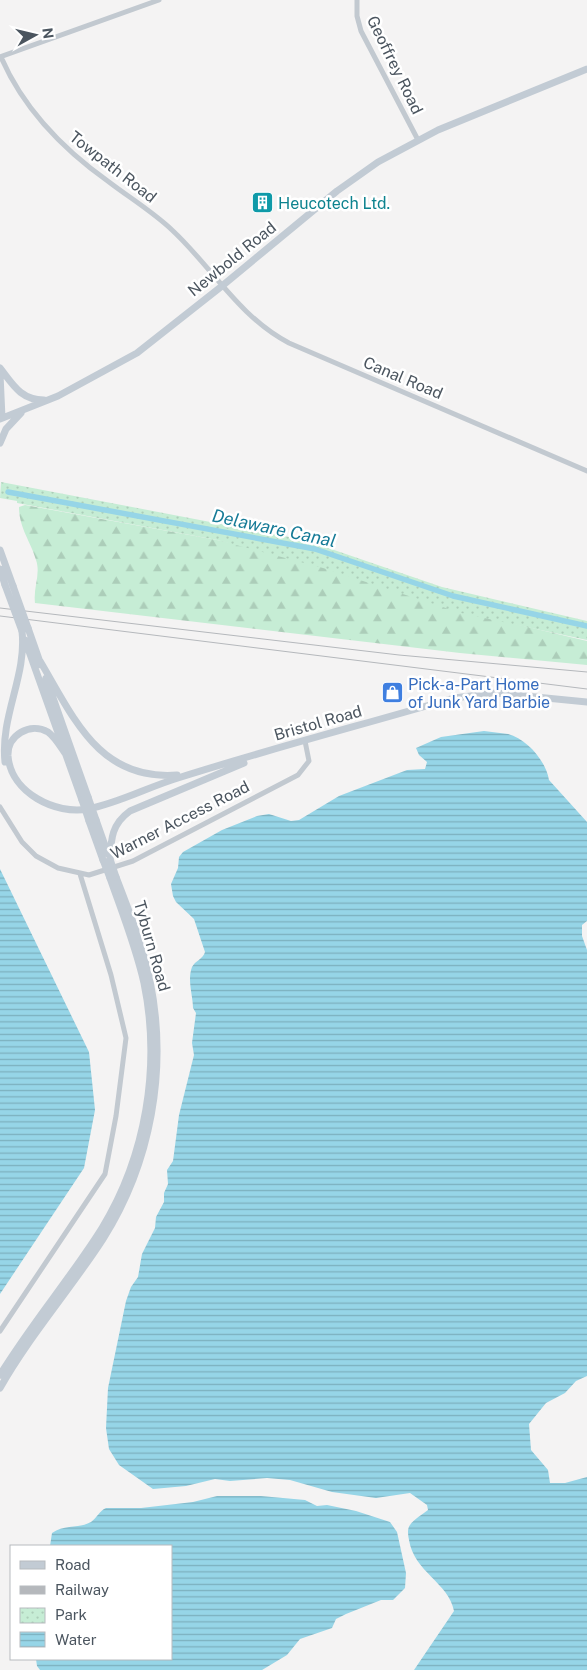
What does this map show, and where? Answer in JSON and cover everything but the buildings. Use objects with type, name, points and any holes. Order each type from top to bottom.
[{"type":"main road","name":"Newbold Road","points":[[1,419],[52,399],[90,381],[137,353],[346,184],[378,162],[418,140],[477,113],[587,69]]},
{"type":"main road","points":[[0,368],[22,395],[37,400],[52,399]]},
{"type":"main road","points":[[0,374],[1,419]]},
{"type":"main road","points":[[0,443],[10,424],[25,409]]},
{"type":"main road","name":"Tyburn Road","points":[[0,550],[9,585],[66,756],[85,799]]},
{"type":"main road","name":"Tyburn Road","points":[[0,570],[9,585]]},
{"type":"main road","points":[[25,629],[22,662],[4,721],[2,737],[5,759],[10,773],[29,797],[52,810],[63,812],[98,810],[234,762]]},
{"type":"main road","name":"Tyburn Road","points":[[0,1388],[19,1356],[112,1223],[136,1170],[149,1128],[157,1064],[154,1006],[144,957],[106,859],[40,661],[25,629]]},
{"type":"main road","points":[[40,661],[86,736],[104,755],[123,766],[143,773],[169,776],[234,762]]},
{"type":"main road","name":"Bristol Road","points":[[234,762],[470,695],[512,694],[587,702]]},
{"type":"main road","points":[[66,756],[51,735],[35,728],[20,732],[13,740],[8,752],[12,768],[27,790],[50,806],[74,810],[97,807],[178,778],[234,762]]},
{"type":"main road","points":[[106,859],[112,831],[122,816],[226,771],[258,755]]},
{"type":"main road","name":"Tyburn Road","points":[[0,1375],[102,1227],[128,1175],[142,1128],[150,1064],[148,1007],[136,951],[113,878]]},
{"type":"street","points":[[0,57],[159,0]]},
{"type":"street","name":"Geoffrey Road","points":[[357,0],[357,16],[361,31],[418,140]]},
{"type":"street","name":"Towpath Road","points":[[0,57],[22,96],[62,144],[98,174],[171,229],[222,286]]},
{"type":"street","name":"Canal Road","points":[[222,286],[258,322],[289,343],[587,471]]},
{"type":"street","name":"Warner Access Road","points":[[0,807],[28,850],[49,864],[80,874],[99,873],[133,861],[298,775],[304,770],[309,761],[305,741]]},
{"type":"street","points":[[0,1331],[105,1174],[116,1116],[126,1038],[111,975],[80,874]]},
{"type":"green space","points":[[1,482],[305,540],[442,587],[587,621],[587,640],[461,613],[323,568],[217,540],[17,503],[17,501],[0,498]]},
{"type":"green space","points":[[25,505],[217,540],[326,563],[464,612],[587,641],[587,665],[460,653],[35,603],[37,565],[21,522],[19,507]]},
{"type":"water","points":[[484,731],[508,734],[529,746],[540,758],[549,780],[587,822],[587,921],[582,925],[582,936],[587,950],[587,1376],[576,1381],[565,1393],[546,1403],[529,1424],[531,1450],[548,1470],[550,1483],[565,1483],[587,1477],[587,1670],[414,1670],[454,1611],[446,1593],[417,1561],[412,1551],[408,1536],[409,1527],[428,1510],[427,1505],[410,1493],[376,1498],[332,1492],[290,1480],[267,1478],[230,1481],[215,1479],[186,1486],[153,1489],[119,1465],[109,1449],[106,1428],[108,1388],[126,1301],[131,1287],[138,1277],[142,1254],[155,1228],[156,1217],[164,1202],[164,1193],[168,1184],[167,1170],[173,1161],[179,1115],[194,1055],[192,1043],[196,1013],[193,1008],[190,977],[192,967],[205,952],[194,919],[176,902],[173,896],[171,884],[178,868],[179,857],[183,852],[222,830],[257,816],[269,814],[291,821],[299,820],[339,796],[407,770],[425,769],[427,762],[419,755],[416,748],[441,737]]},
{"type":"water","points":[[0,869],[89,1052],[95,1110],[84,1168],[0,1294]]},
{"type":"water","points":[[217,1496],[261,1496],[305,1500],[317,1506],[327,1505],[356,1511],[390,1522],[397,1532],[406,1573],[405,1588],[393,1600],[381,1600],[346,1614],[336,1619],[332,1628],[300,1639],[287,1655],[262,1670],[40,1670],[36,1660],[172,1660],[172,1545],[50,1545],[52,1533],[62,1528],[91,1522],[106,1508],[141,1508],[193,1502]]},
{"type":"waterway","name":"Delaware Canal","points":[[8,492],[315,549],[453,596],[587,626]]},
{"type":"railway","points":[[0,608],[399,655],[587,672]]},
{"type":"railway","points":[[0,616],[587,689]]},
{"type":"place","name":"Heucotech Ltd.","points":[[262,203]]},
{"type":"place","name":"Pick-a-Part Home of Junk Yard Barbie","points":[[392,693]]}]
